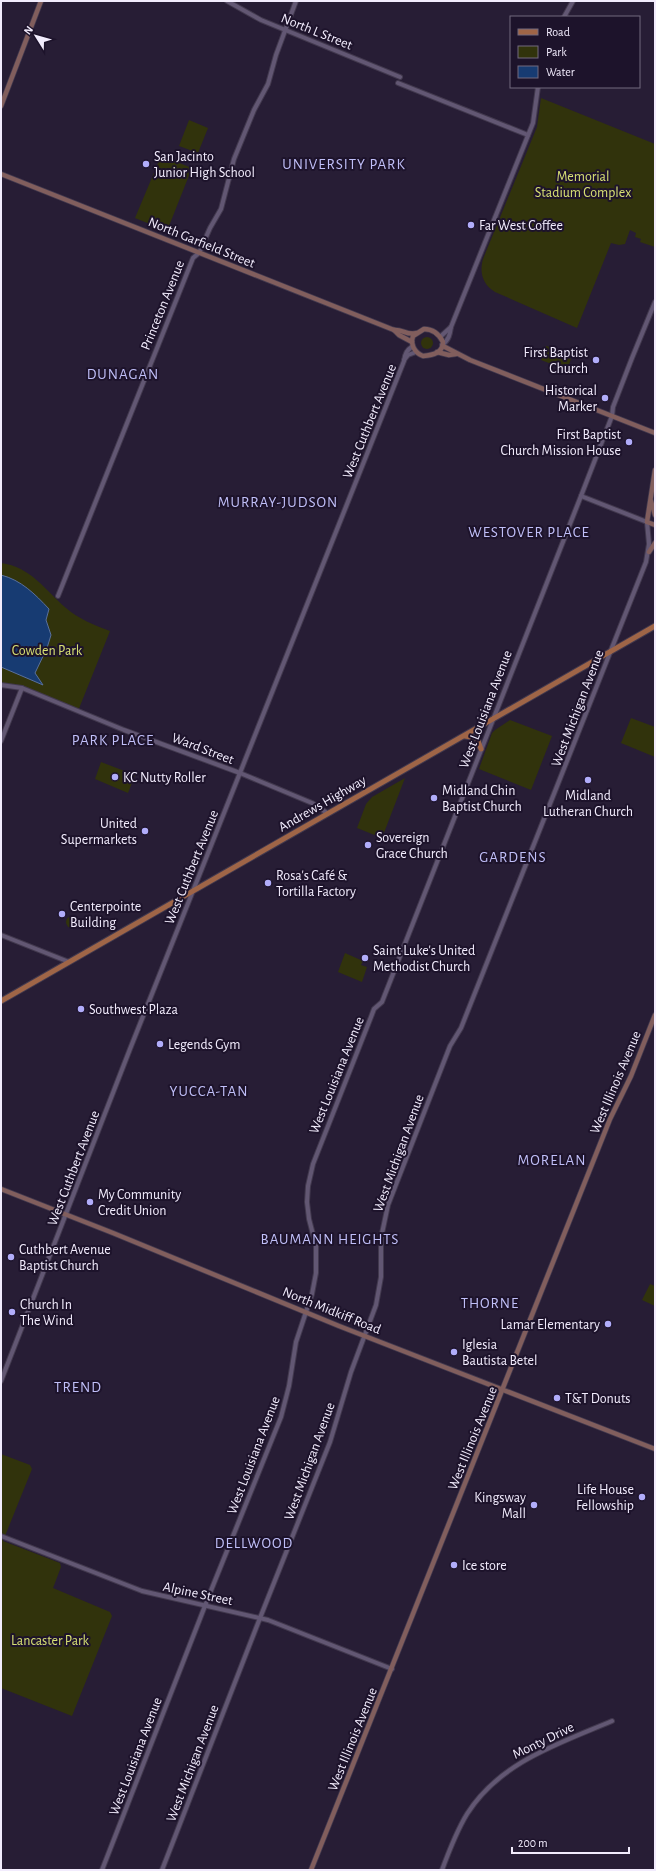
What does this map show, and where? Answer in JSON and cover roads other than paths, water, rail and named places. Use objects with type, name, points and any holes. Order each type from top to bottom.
[{"type":"main road","points":[[1,106],[41,1]]},
{"type":"main road","name":"North Garfield Street","points":[[1,174],[394,330]]},
{"type":"main road","points":[[394,330],[411,335],[424,329],[429,329],[440,337],[443,345],[456,354],[655,433]]},
{"type":"main road","points":[[394,330],[413,344]]},
{"type":"main road","points":[[416,333],[413,344],[416,352],[423,356],[431,356],[443,345]]},
{"type":"main road","points":[[437,352],[449,355],[456,354]]},
{"type":"main road","name":"West Michigan Avenue","points":[[647,522],[655,470]]},
{"type":"main road","points":[[650,498],[655,515]]},
{"type":"main road","points":[[647,522],[655,525]]},
{"type":"main road","points":[[649,552],[655,543]]},
{"type":"main road","name":"Andrews Highway","points":[[1,1001],[655,626]]},
{"type":"main road","points":[[464,736],[477,738],[481,749]]},
{"type":"main road","name":"West Illinois Avenue","points":[[312,1870],[610,1119],[627,1084],[655,1016]]},
{"type":"main road","name":"North Midkiff Road","points":[[1,1189],[305,1312],[655,1449]]},
{"type":"street","name":"North L Street","points":[[227,1],[261,20],[400,76]]},
{"type":"street","name":"Princeton Avenue","points":[[58,596],[193,258],[199,252],[224,201],[234,159],[254,110],[268,84],[284,29],[296,1]]},
{"type":"street","points":[[565,16],[573,1]]},
{"type":"street","points":[[398,83],[528,135]]},
{"type":"street","points":[[443,345],[447,341],[451,327],[533,123],[538,88]]},
{"type":"street","name":"West Louisiana Avenue","points":[[102,1870],[280,1422],[289,1386],[296,1342],[312,1294],[317,1269],[316,1246],[308,1217],[307,1202],[311,1169],[374,1009],[382,1002],[581,496],[612,416],[632,358],[655,302]]},
{"type":"street","points":[[440,337],[451,327]]},
{"type":"street","name":"West Cuthbert Avenue","points":[[404,361],[405,354],[413,344]]},
{"type":"street","name":"West Cuthbert Avenue","points":[[1,1381],[67,1215],[130,1049],[404,361],[408,355],[416,352]]},
{"type":"street","points":[[581,496],[647,522]]},
{"type":"street","name":"West Michigan Avenue","points":[[162,1870],[326,1453],[351,1372],[376,1305],[380,1289],[382,1238],[388,1205],[450,1046],[462,1028],[649,552],[647,522]]},
{"type":"street","name":"Ward Street","points":[[1,685],[22,688],[124,730],[240,773],[312,803],[327,813]]},
{"type":"street","points":[[1,741],[22,688]]},
{"type":"street","points":[[1,934],[69,962]]},
{"type":"street","name":"Alpine Street","points":[[1,1536],[142,1591],[260,1618],[392,1669]]},
{"type":"street","name":"Monty Drive","points":[[442,1870],[459,1828],[480,1797],[498,1779],[531,1756],[612,1721]]},
{"type":"water","points":[[1,575],[21,584],[33,593],[49,609],[46,620],[51,635],[47,648],[35,673],[43,685],[1,667]]},
{"type":"place","name":"San Jacinto Junior High School","points":[[146,164]]},
{"type":"place","name":"Far West Coffee","points":[[471,225]]},
{"type":"place","name":"First Baptist Church","points":[[596,360]]},
{"type":"place","name":"Historical Marker","points":[[605,398]]},
{"type":"place","name":"First Baptist Church Mission House","points":[[629,442]]},
{"type":"place","name":"KC Nutty Roller","points":[[115,777]]},
{"type":"place","name":"Midland Lutheran Church","points":[[588,780]]},
{"type":"place","name":"Midland Chin Baptist Church","points":[[434,798]]},
{"type":"place","name":"United Supermarkets","points":[[145,831]]},
{"type":"place","name":"Sovereign Grace Church","points":[[368,845]]},
{"type":"place","name":"Rosa's Café & Tortilla Factory","points":[[268,883]]},
{"type":"place","name":"Centerpointe Building","points":[[62,914]]},
{"type":"place","name":"Saint Luke's United Methodist Church","points":[[365,958]]},
{"type":"place","name":"Southwest Plaza","points":[[81,1009]]},
{"type":"place","name":"Legends Gym","points":[[160,1044]]},
{"type":"place","name":"My Community Credit Union","points":[[90,1202]]},
{"type":"place","name":"Cuthbert Avenue Baptist Church","points":[[11,1257]]},
{"type":"place","name":"Church In The Wind","points":[[12,1312]]},
{"type":"place","name":"Lamar Elementary","points":[[608,1324]]},
{"type":"place","name":"Iglesia Bautista Betel","points":[[454,1352]]},
{"type":"place","name":"T&T Donuts","points":[[557,1398]]},
{"type":"place","name":"Life House Fellowship","points":[[642,1497]]},
{"type":"place","name":"Kingsway Mall","points":[[534,1505]]},
{"type":"place","name":"Ice store","points":[[454,1565]]},
{"type":"district","name":"UNIVERSITY PARK","points":[[344,164]]},
{"type":"district","name":"DUNAGAN","points":[[123,374]]},
{"type":"district","name":"MURRAY-JUDSON","points":[[278,502]]},
{"type":"district","name":"WESTOVER PLACE","points":[[529,532]]},
{"type":"district","name":"PARK PLACE","points":[[113,740]]},
{"type":"district","name":"GARDENS","points":[[513,857]]},
{"type":"district","name":"YUCCA-TAN","points":[[209,1091]]},
{"type":"district","name":"MORELAN","points":[[552,1160]]},
{"type":"district","name":"BAUMANN HEIGHTS","points":[[330,1239]]},
{"type":"district","name":"THORNE","points":[[490,1303]]},
{"type":"district","name":"TREND","points":[[78,1387]]},
{"type":"district","name":"DELLWOOD","points":[[254,1543]]},
{"type":"park label","name":"Memorial Stadium Complex","points":[[583,184]]},
{"type":"park label","name":"Cowden Park","points":[[47,650]]},
{"type":"park label","name":"Lancaster Park","points":[[50,1640]]}]
